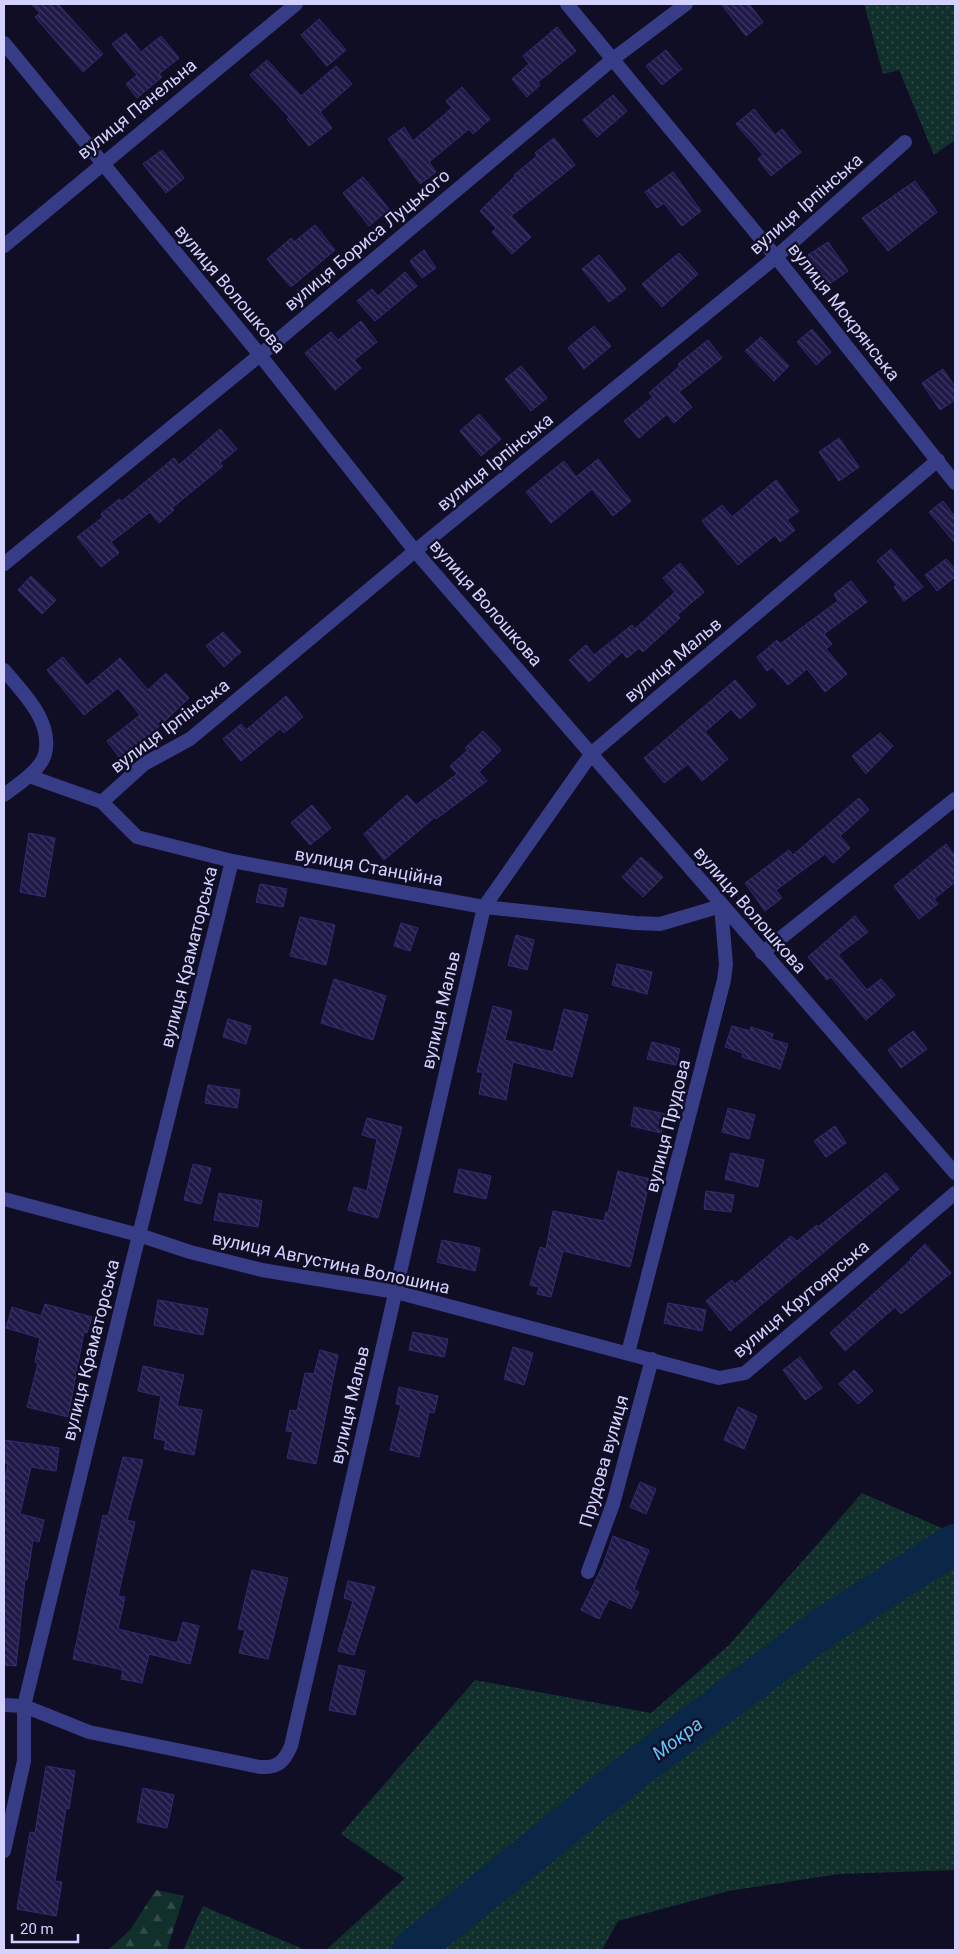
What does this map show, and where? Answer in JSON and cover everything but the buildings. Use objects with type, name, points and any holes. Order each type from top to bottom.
[{"type":"street","name":"вулиця Панельна","points":[[4,246],[101,163],[296,4]]},
{"type":"street","name":"вулиця Мокрянська","points":[[567,4],[776,257],[955,483]]},
{"type":"street","name":"вулиця Бориса Луцького","points":[[4,564],[260,355],[613,59],[686,4]]},
{"type":"street","name":"вулиця Волошкова","points":[[4,43],[260,355],[415,551],[955,1174]]},
{"type":"street","name":"вулиця Ірпінська","points":[[102,802],[144,764],[190,739],[415,551],[776,257],[905,142]]},
{"type":"street","name":"вулиця Мальв","points":[[24,1706],[89,1732],[260,1768],[280,1765],[286,1758],[291,1746],[484,907],[592,753],[938,460]]},
{"type":"street","points":[[4,670],[30,701],[45,728],[45,755],[29,776],[4,795]]},
{"type":"street","name":"вулиця Станційна","points":[[29,776],[102,802],[137,837],[232,861],[484,907],[660,924],[721,906]]},
{"type":"street","points":[[762,953],[955,799]]},
{"type":"street","name":"вулиця Краматорська","points":[[4,1852],[24,1761],[24,1706],[232,861]]},
{"type":"street","name":"вулиця Прудова","points":[[628,1353],[724,980],[726,964],[721,906]]},
{"type":"street","name":"вулиця Крутоярська","points":[[652,1359],[718,1378],[745,1374],[955,1193]]},
{"type":"street","name":"вулиця Августина Волошина","points":[[4,1199],[139,1235],[190,1252],[262,1270],[396,1292],[652,1359]]},
{"type":"street","name":"Прудова вулиця","points":[[588,1572],[613,1504],[652,1359]]},
{"type":"street","points":[[4,1705],[24,1706]]},
{"type":"green space","points":[[864,4],[955,4],[955,140],[934,155],[899,70],[883,74]]},
{"type":"green space","points":[[862,1493],[955,1534],[955,1870],[839,1874],[728,1891],[618,1921],[602,1950],[326,1950],[405,1878],[341,1834],[475,1680],[651,1713],[729,1645]]},
{"type":"green space","points":[[156,1890],[184,1896],[167,1950],[108,1950],[130,1930]]},
{"type":"green space","points":[[203,1906],[305,1950],[183,1950]]},
{"type":"waterway","name":"Мокра","points":[[412,1950],[629,1774],[825,1626],[955,1544]]}]
